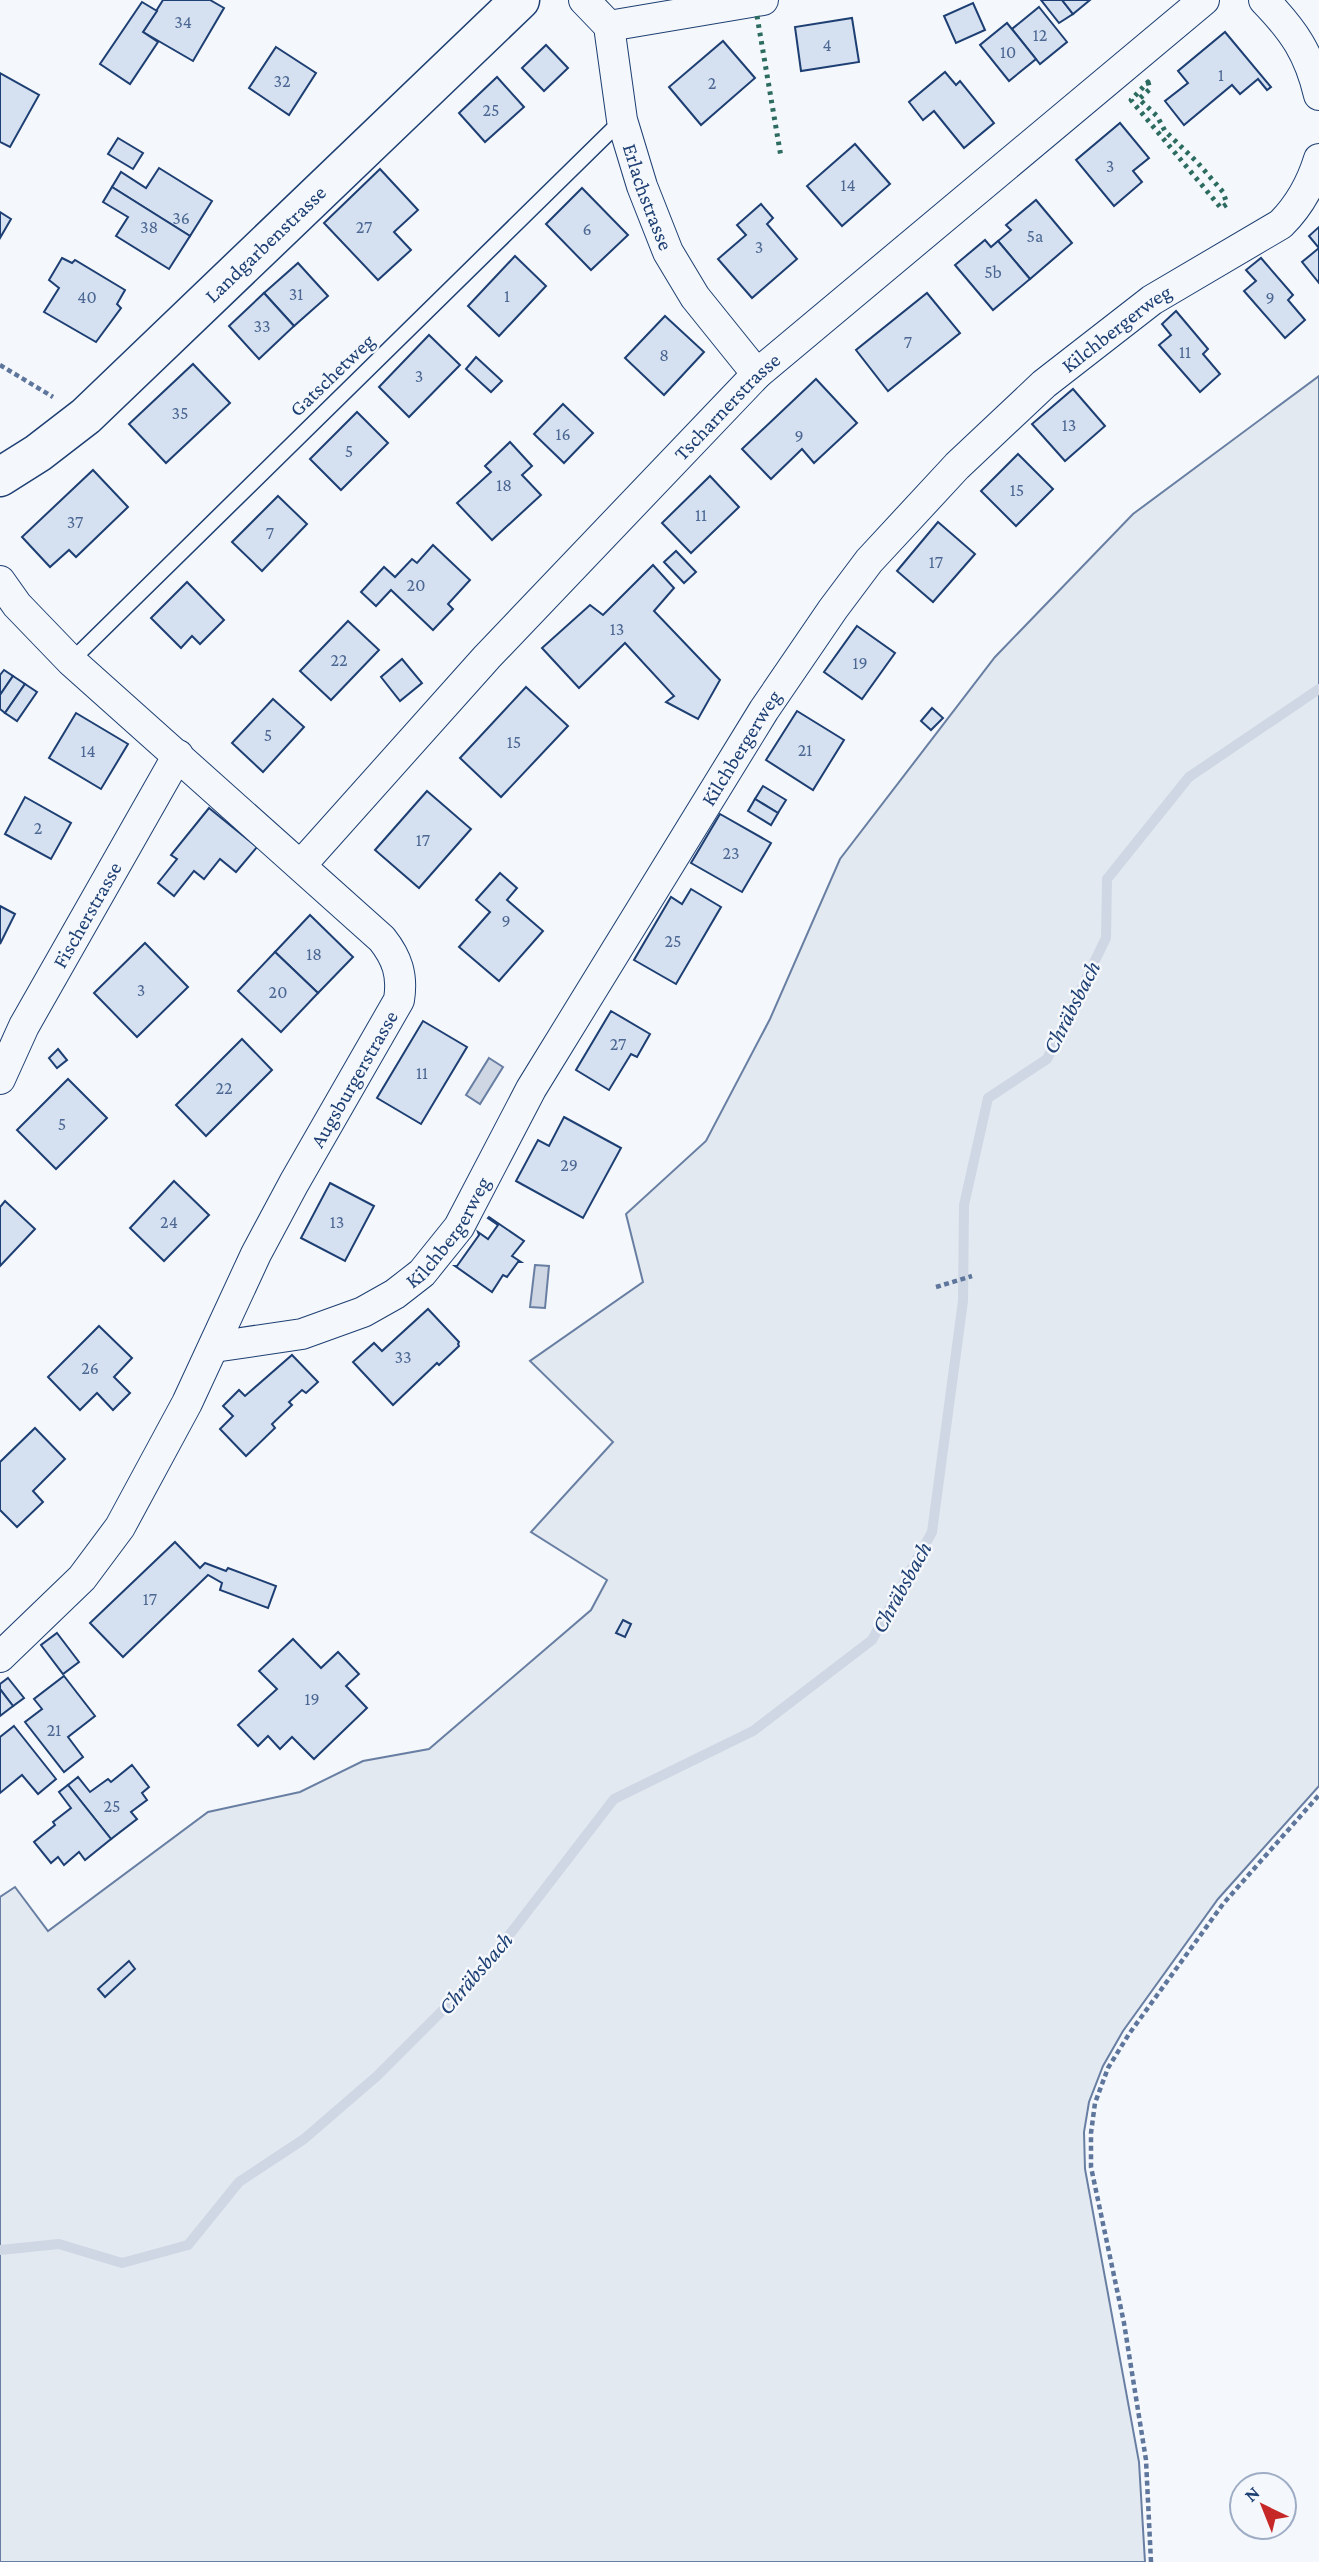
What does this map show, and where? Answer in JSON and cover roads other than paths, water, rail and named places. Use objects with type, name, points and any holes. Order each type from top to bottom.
[{"type":"street","name":"Landgarbenstrasse","points":[[0,477],[38,453],[86,416],[520,0]]},
{"type":"street","points":[[584,0],[609,26],[764,0]]},
{"type":"street","name":"Tscharnerstrasse","points":[[301,865],[487,657],[757,374],[1204,0]]},
{"type":"street","points":[[1264,0],[1304,48],[1319,95]]},
{"type":"street","name":"Erlachstrasse","points":[[609,26],[622,120],[642,186],[668,252],[695,297],[757,374]]},
{"type":"street","name":"Kilchbergerweg","points":[[214,1347],[302,1334],[363,1312],[395,1294],[422,1273],[459,1227],[531,1089],[764,710],[869,561],[957,466],[1044,384],[1152,300],[1281,224],[1295,210],[1307,191],[1319,159]]},
{"type":"street","name":"Augsburgerstrasse","points":[[0,580],[17,605],[71,661],[382,939],[393,953],[402,983],[399,1000],[262,1242],[187,1403],[120,1527],[82,1577],[0,1657]]},
{"type":"street","name":"Fischerstrasse","points":[[0,1079],[24,1026],[177,755]]},
{"type":"lane","name":"Gatschetweg","points":[[71,661],[622,120]]},
{"type":"waterway","name":"Chräbsbach","points":[[0,2250],[59,2244],[122,2263],[188,2245],[239,2182],[304,2139],[377,2076],[480,1973],[614,1799],[753,1731],[872,1640],[932,1532],[963,1301],[964,1205],[988,1098],[1047,1059],[1106,938],[1107,879],[1189,777],[1319,689]]}]
